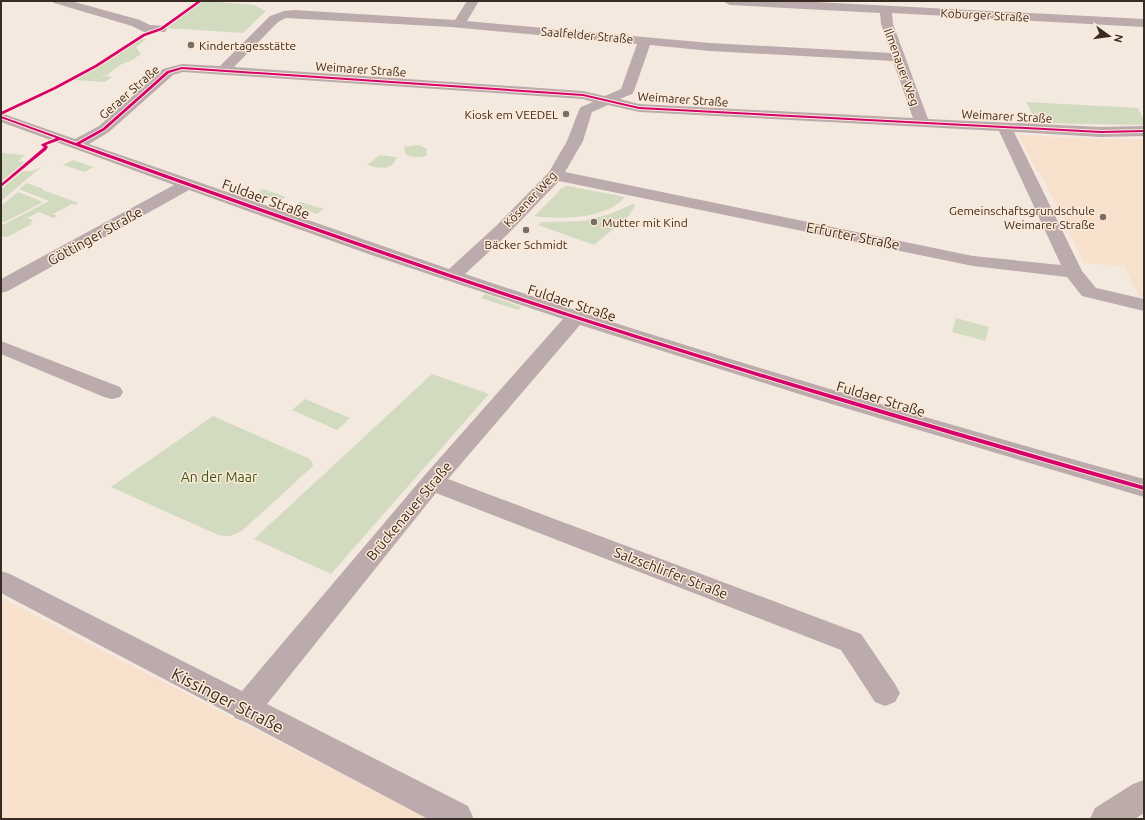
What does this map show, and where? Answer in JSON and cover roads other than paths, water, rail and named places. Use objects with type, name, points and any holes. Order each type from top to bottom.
[{"type":"main road","points":[[1106,819],[1144,795]]},
{"type":"street","points":[[63,1],[136,23],[148,29],[161,29]]},
{"type":"street","points":[[459,24],[473,1]]},
{"type":"street","name":"Koburger Straße","points":[[730,1],[886,10],[917,6],[1144,23]]},
{"type":"street","name":"Ilmenauer Weg","points":[[886,10],[887,24],[922,123]]},
{"type":"street","name":"Saalfelder Straße","points":[[223,71],[277,17],[288,14],[459,24],[826,54],[898,57]]},
{"type":"street","name":"Kösener Weg","points":[[452,276],[502,230],[555,175],[574,142],[586,110],[627,91],[645,40]]},
{"type":"street","name":"Geraer Straße","points":[[77,144],[104,129],[171,71],[182,68],[223,71]]},
{"type":"street","name":"Weimarer Straße","points":[[223,71],[583,95],[639,108],[1101,132],[1144,131]]},
{"type":"street","name":"Fuldaer Straße","points":[[1,117],[452,276],[576,317],[806,389],[1144,488]]},
{"type":"street","points":[[1004,126],[1073,272],[1089,292],[1144,305]]},
{"type":"street","name":"Erfurter Straße","points":[[555,175],[973,261],[1073,272]]},
{"type":"street","name":"Göttinger Straße","points":[[1,287],[188,184]]},
{"type":"street","name":"Brückenauer Straße","points":[[245,709],[432,482],[576,317]]},
{"type":"street","points":[[1,347],[112,392]]},
{"type":"street","name":"Salzschlirfer Straße","points":[[432,482],[851,642],[885,693]]},
{"type":"street","name":"Kissinger Straße","points":[[1,581],[245,709],[457,817]]},
{"type":"place","name":"Kindertagesstätte","points":[[191,45]]},
{"type":"place","name":"Kiosk em VEEDEL","points":[[566,114]]},
{"type":"place","name":"Gemeinschaftsgrundschule Weimarer Straße","points":[[1103,217]]},
{"type":"place","name":"Mutter mit Kind","points":[[594,222]]},
{"type":"place","name":"Bäcker Schmidt","points":[[526,230]]},
{"type":"park label","name":"An der Maar","points":[[219,477]]}]
